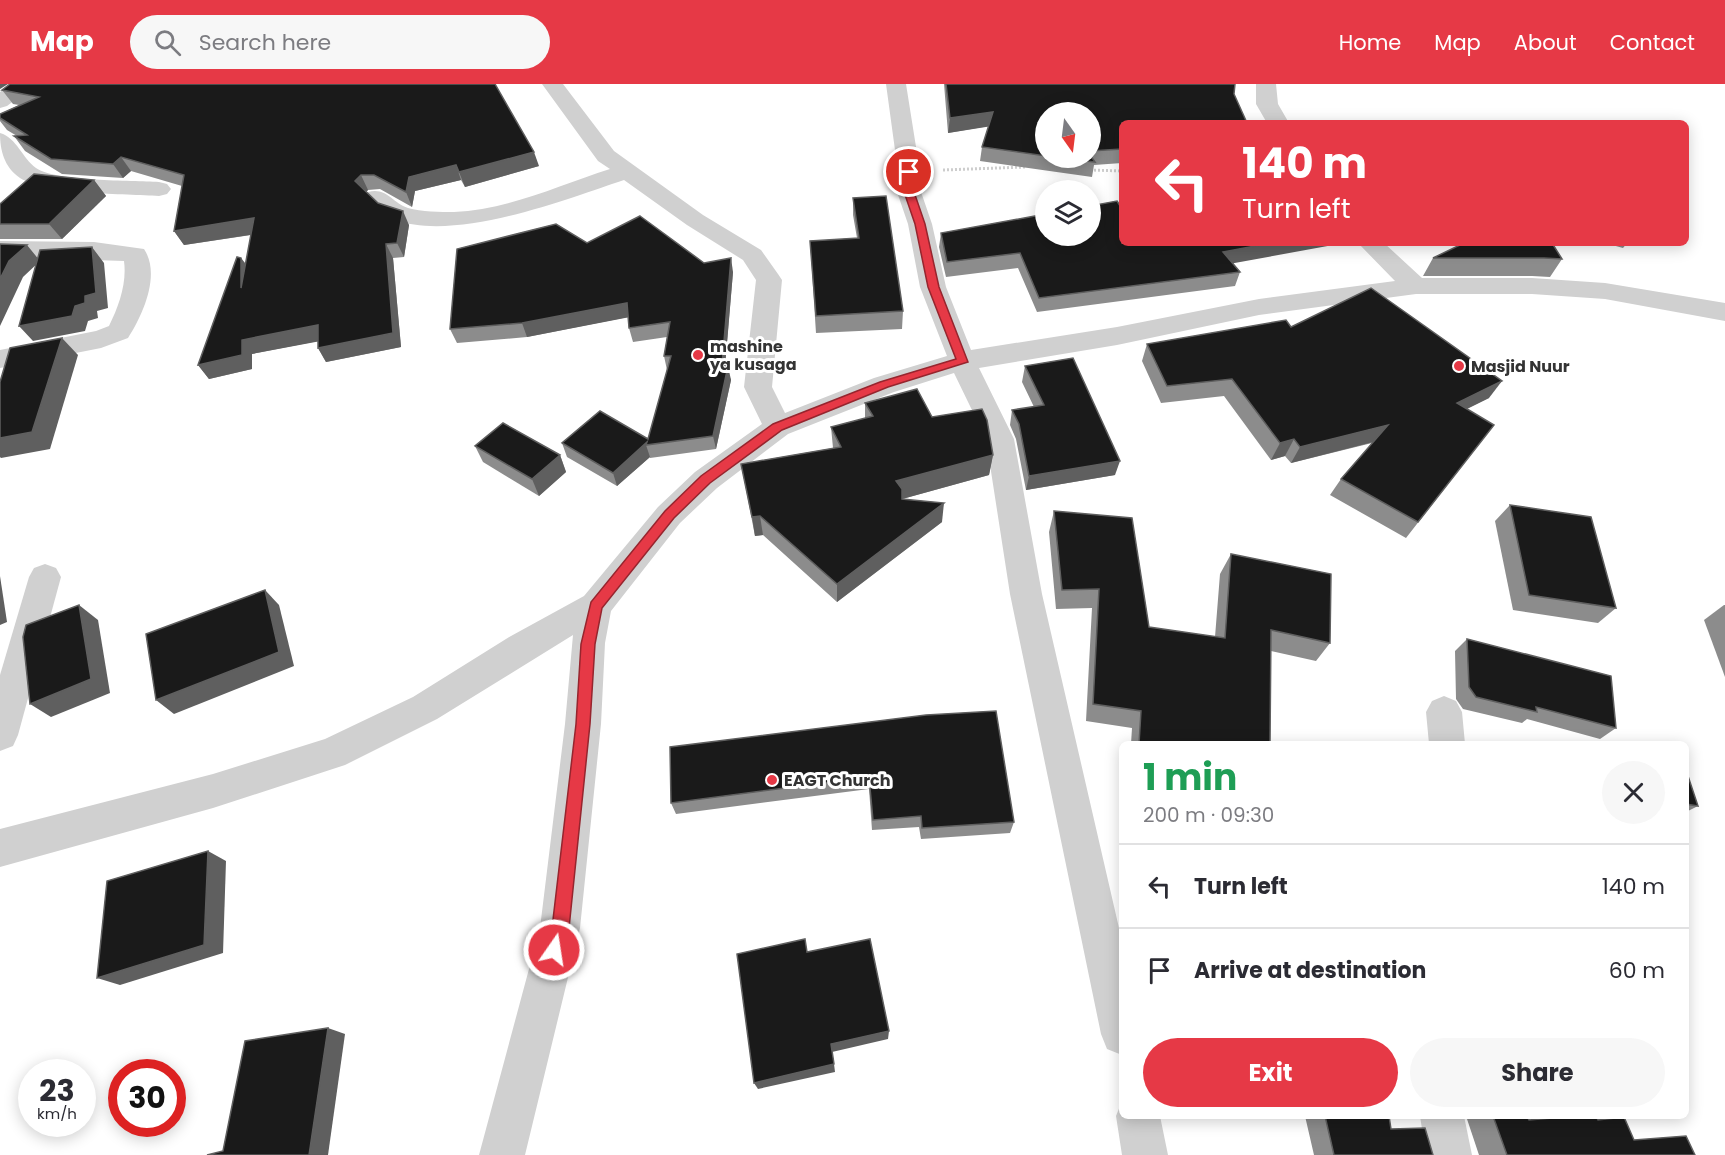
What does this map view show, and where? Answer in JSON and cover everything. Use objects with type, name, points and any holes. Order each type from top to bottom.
[{"type":"street","points":[[0,102],[26,84]]},
{"type":"street","points":[[552,84],[606,156],[695,220],[752,255],[769,280],[758,387],[778,427]]},
{"type":"street","points":[[896,84],[909,172],[907,186],[920,224],[933,287],[962,362],[1000,439],[1026,594],[1119,1020]]},
{"type":"street","points":[[1266,84],[1267,104],[1276,120]]},
{"type":"street","points":[[0,140],[28,173],[62,183],[159,189]]},
{"type":"street","points":[[376,197],[402,215],[455,219],[505,211],[627,171]]},
{"type":"street","points":[[1373,246],[1416,286]]},
{"type":"street","points":[[0,249],[94,250],[135,254],[140,265],[125,320],[119,332],[101,339],[0,359]]},
{"type":"street","points":[[0,848],[213,791],[332,753],[425,708],[522,646],[596,606],[669,515],[706,480],[778,427],[884,385],[962,362],[1116,336],[1259,307],[1416,286],[1532,286],[1605,291],[1725,312]]},
{"type":"street","points":[[0,735],[45,577]]},
{"type":"street","points":[[502,1155],[560,928],[583,724],[588,644],[596,606]]},
{"type":"street","points":[[1139,1119],[1145,1155]]},
{"type":"street","points":[[1443,1119],[1449,1155]]},
{"type":"path","points":[[909,172],[1026,167]]},
{"type":"path","points":[[1085,170],[1119,171]]},
{"type":"building","points":[[10,84],[495,84],[534,152],[459,172],[456,165],[409,177],[406,192],[374,175],[361,175],[355,181],[378,203],[403,211],[397,243],[386,244],[393,333],[318,348],[318,325],[242,340],[242,355],[198,365],[237,257],[241,258],[241,288],[254,218],[174,231],[184,175],[121,157],[113,164],[51,159],[14,136],[27,135],[0,118],[0,114],[39,97],[2,90]]},
{"type":"building","points":[[946,84],[1235,84],[1234,94],[1246,120],[1119,120],[1119,149],[1101,150],[1101,102],[1035,102],[1035,154],[982,147],[993,112],[950,118]]},
{"type":"building","points":[[34,174],[94,180],[49,224],[0,224],[0,204]]},
{"type":"building","points":[[886,196],[903,311],[816,316],[810,241],[859,238],[853,198]]},
{"type":"building","points":[[1117,201],[1119,204],[1119,246],[1255,246],[1223,252],[1240,272],[1039,298],[1020,253],[947,262],[941,233],[1035,216],[1035,246],[1101,246],[1101,204]]},
{"type":"building","points":[[640,216],[704,263],[731,258],[722,365],[728,366],[713,436],[646,445],[647,442],[613,473],[562,443],[600,411],[648,439],[671,356],[664,356],[670,322],[629,328],[627,303],[522,323],[450,329],[457,249],[556,224],[587,243]]},
{"type":"building","points":[[0,244],[27,245],[9,261],[0,279]]},
{"type":"building","points":[[1458,246],[1554,246],[1562,259],[1544,258],[1433,258]]},
{"type":"building","points":[[92,247],[96,293],[85,296],[85,303],[75,306],[72,316],[19,326],[40,250]]},
{"type":"building","points":[[1371,288],[1502,381],[1457,403],[1494,425],[1418,522],[1341,479],[1388,425],[1300,447],[1294,439],[1280,443],[1232,379],[1167,386],[1147,344],[1286,320],[1291,327]]},
{"type":"building","points":[[62,338],[32,432],[0,438],[0,382],[10,348]]},
{"type":"building","points":[[1073,358],[1120,461],[1029,476],[1019,424],[1012,410],[1044,405],[1025,366]]},
{"type":"building","points":[[917,389],[932,417],[982,409],[987,420],[993,455],[896,481],[902,489],[902,499],[944,503],[837,584],[760,516],[752,517],[741,464],[841,447],[831,427],[873,416],[865,403]]},
{"type":"building","points":[[503,423],[560,455],[532,479],[475,446]]},
{"type":"building","points":[[1510,505],[1591,517],[1616,608],[1529,595]]},
{"type":"building","points":[[1054,511],[1132,518],[1149,627],[1225,638],[1231,554],[1331,574],[1330,643],[1271,630],[1270,741],[1139,741],[1141,711],[1093,704],[1099,589],[1062,590]]},
{"type":"building","points":[[265,590],[279,652],[156,700],[146,634]]},
{"type":"building","points":[[79,605],[91,679],[30,704],[23,637],[26,625]]},
{"type":"building","points":[[1467,639],[1611,676],[1616,728],[1536,707],[1537,712],[1476,697],[1469,687]]},
{"type":"building","points":[[996,711],[1014,822],[922,828],[921,816],[873,820],[869,777],[671,803],[670,747],[926,715]]},
{"type":"building","points":[[1689,779],[1698,806],[1689,804]]},
{"type":"building","points":[[208,851],[204,945],[97,978],[107,881]]},
{"type":"building","points":[[805,939],[807,952],[870,939],[889,1031],[831,1044],[834,1064],[754,1083],[737,954]]},
{"type":"building","points":[[328,1028],[309,1155],[207,1155],[223,1151],[245,1041]]},
{"type":"building","points":[[1326,1119],[1389,1119],[1391,1129],[1425,1128],[1433,1155],[1334,1155]]},
{"type":"building","points":[[1494,1119],[1625,1119],[1634,1140],[1686,1136],[1695,1155],[1507,1155]]},
{"type":"place","name":"mashine ya kusaga","points":[[698,355]]},
{"type":"place","name":"Masjid Nuur","points":[[1459,366]]},
{"type":"place","name":"EAGT Church","points":[[772,780]]},
{"type":"route","points":[[554,950],[560,928],[583,724],[588,644],[596,606],[669,515],[706,480],[778,427],[884,385],[962,362],[933,287],[920,224],[907,186],[909,172]]}]
